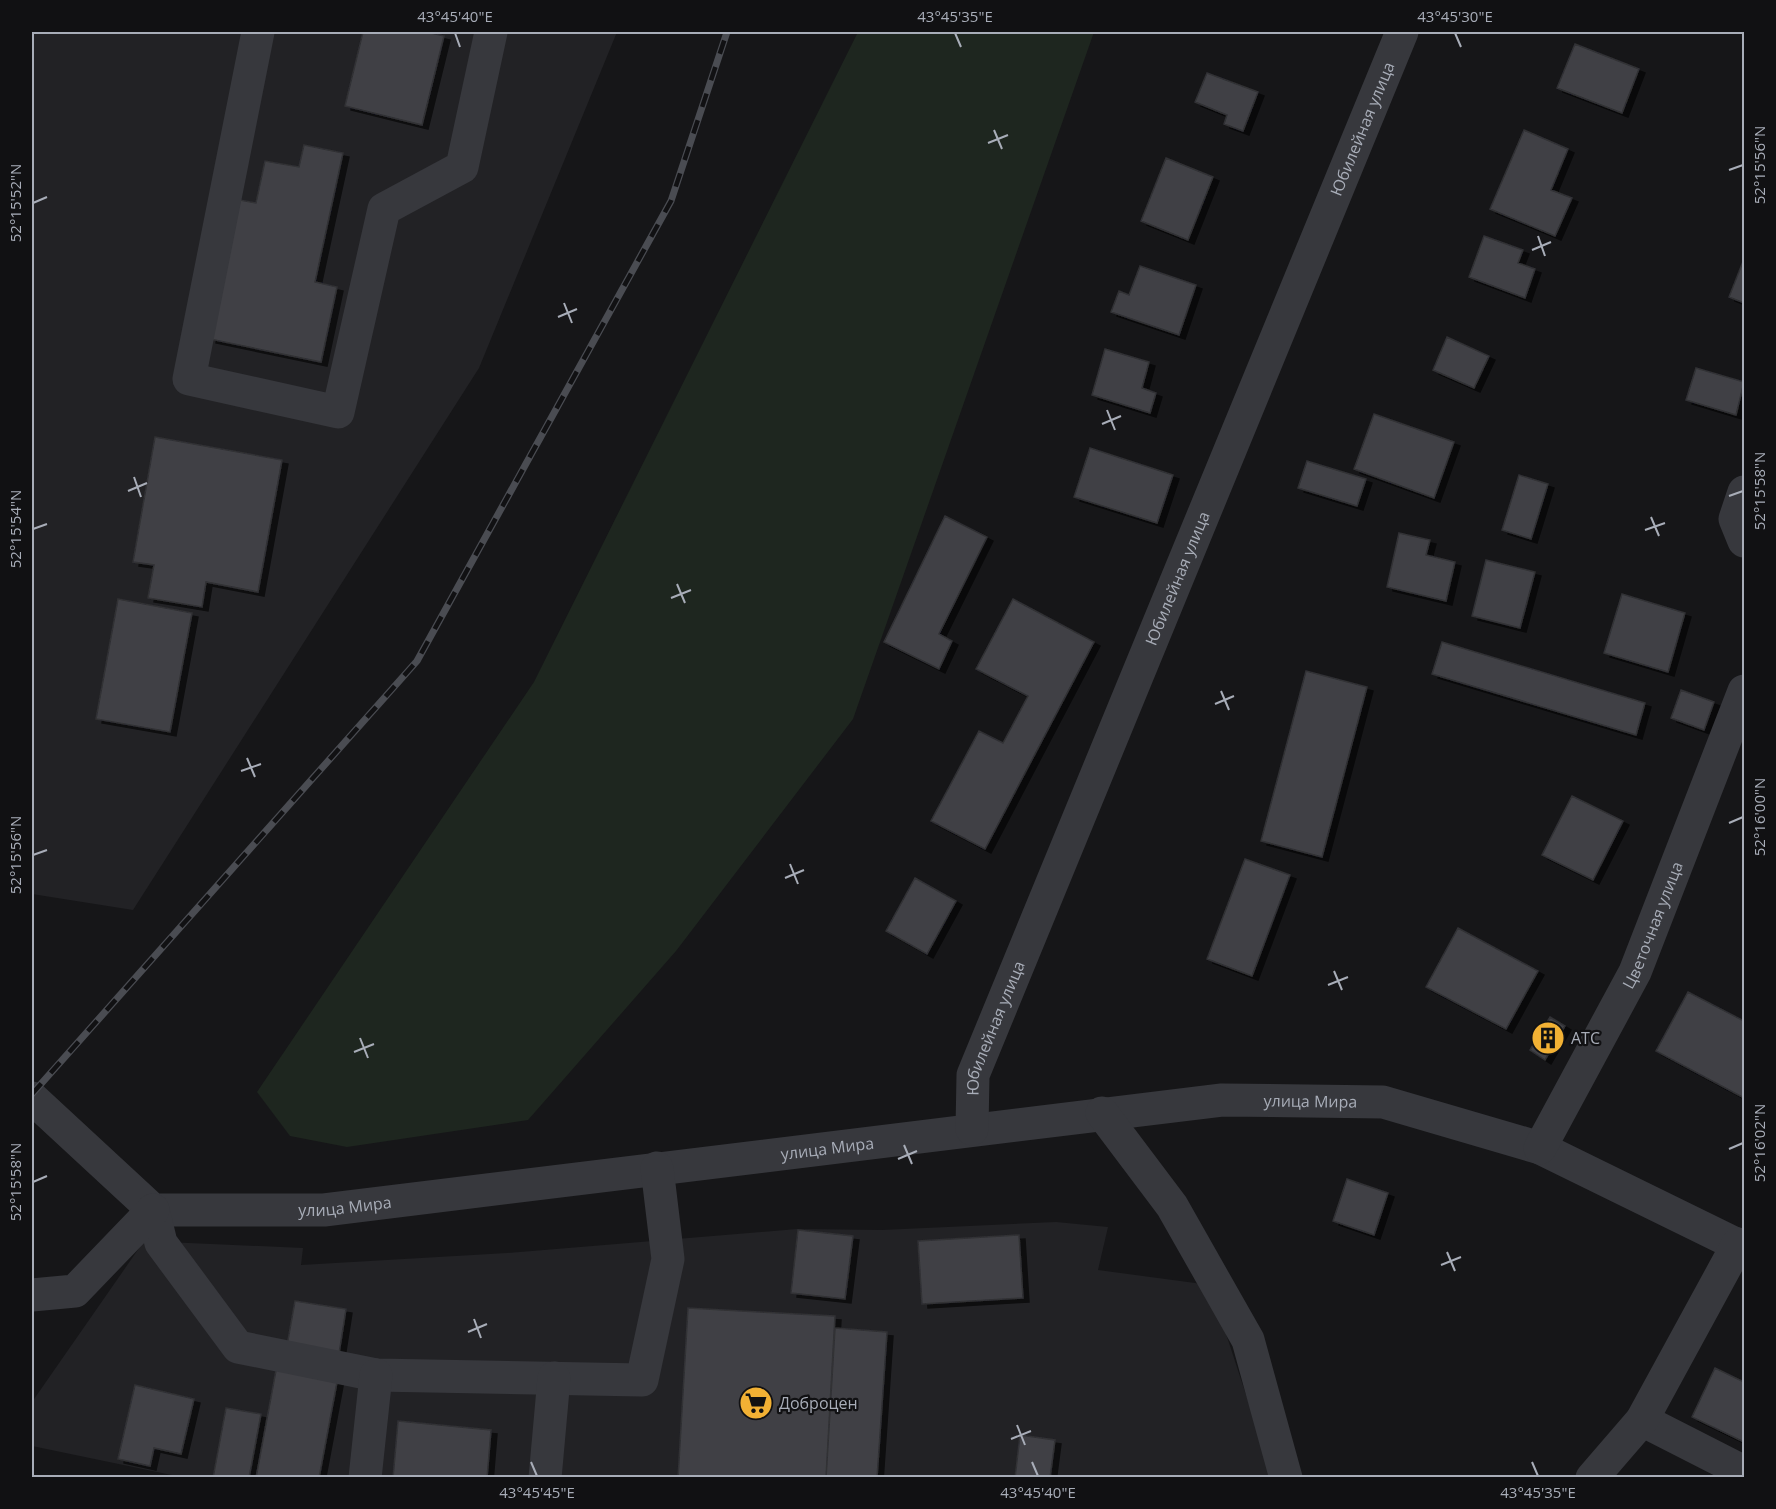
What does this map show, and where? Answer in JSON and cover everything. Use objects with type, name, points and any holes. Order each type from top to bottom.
[{"type":"street","points":[[258,32],[189,379],[338,412],[384,209],[462,167],[491,32]]},
{"type":"street","name":"Юбилейная улица","points":[[972,1129],[974,1075],[1402,32]]},
{"type":"street","points":[[1744,492],[1735,519],[1744,540]]},
{"type":"street","name":"Цветочная улица","points":[[1540,1148],[1635,972],[1744,691]]},
{"type":"street","points":[[32,1098],[153,1210],[161,1243],[238,1347],[376,1375],[642,1380],[668,1259],[657,1168]]},
{"type":"street","name":"улица Мира","points":[[153,1210],[324,1210],[1222,1100],[1383,1102],[1540,1148],[1741,1246]]},
{"type":"street","points":[[1102,1113],[1172,1206],[1248,1340],[1286,1478]]},
{"type":"street","points":[[32,1295],[75,1291],[153,1210]]},
{"type":"street","points":[[1592,1478],[1642,1420],[1741,1246]]},
{"type":"street","points":[[365,1478],[376,1375]]},
{"type":"street","points":[[545,1478],[554,1378]]},
{"type":"street","points":[[1642,1420],[1744,1473]]},
{"type":"shaded area","points":[[32,32],[617,32],[479,368],[133,910],[32,894]]},
{"type":"shaded area","points":[[858,32],[1094,32],[853,719],[676,951],[528,1120],[347,1147],[290,1136],[257,1092],[534,682]]},
{"type":"shaded area","points":[[1056,1222],[1108,1227],[1098,1270],[1210,1285],[1273,1477],[186,1478],[32,1446],[32,1402],[144,1241],[303,1248],[301,1265],[507,1253],[797,1229],[882,1230]]},
{"type":"building","points":[[363,32],[427,32],[444,36],[422,125],[345,106]]},
{"type":"building","points":[[1575,44],[1639,69],[1622,113],[1557,88]]},
{"type":"building","points":[[1207,73],[1258,92],[1243,131],[1224,124],[1227,115],[1195,102]]},
{"type":"building","points":[[1524,130],[1568,149],[1551,190],[1572,198],[1555,236],[1490,209]]},
{"type":"building","points":[[304,145],[343,153],[315,282],[337,287],[321,362],[210,339],[240,200],[256,203],[265,161],[299,167]]},
{"type":"building","points":[[1166,158],[1213,177],[1188,240],[1141,221]]},
{"type":"building","points":[[1484,236],[1523,250],[1518,263],[1535,269],[1525,298],[1469,277]]},
{"type":"building","points":[[1744,259],[1744,303],[1729,297]]},
{"type":"building","points":[[1140,266],[1196,285],[1179,335],[1111,312],[1119,291],[1129,295]]},
{"type":"building","points":[[1447,337],[1489,356],[1474,388],[1433,370]]},
{"type":"building","points":[[1105,349],[1149,362],[1142,388],[1156,393],[1150,413],[1092,395]]},
{"type":"building","points":[[1696,368],[1744,382],[1736,415],[1686,400]]},
{"type":"building","points":[[1374,414],[1454,442],[1434,498],[1354,469]]},
{"type":"building","points":[[155,437],[282,460],[258,592],[206,582],[202,607],[148,598],[154,565],[133,562]]},
{"type":"building","points":[[1090,448],[1173,475],[1157,523],[1074,497]]},
{"type":"building","points":[[1307,461],[1366,479],[1357,506],[1298,488]]},
{"type":"building","points":[[1519,475],[1548,484],[1531,539],[1502,530]]},
{"type":"building","points":[[945,516],[987,537],[939,634],[952,641],[939,669],[884,642]]},
{"type":"building","points":[[1399,533],[1430,540],[1426,555],[1455,562],[1446,601],[1387,587]]},
{"type":"building","points":[[1486,560],[1535,572],[1520,628],[1472,616]]},
{"type":"building","points":[[1622,594],[1685,613],[1668,672],[1604,653]]},
{"type":"building","points":[[118,599],[192,613],[170,732],[96,719]]},
{"type":"building","points":[[1013,599],[1094,642],[985,849],[931,821],[979,731],[1003,743],[1028,696],[976,669]]},
{"type":"building","points":[[1442,642],[1645,703],[1636,735],[1432,674]]},
{"type":"building","points":[[1306,671],[1367,687],[1322,857],[1261,841]]},
{"type":"building","points":[[1681,690],[1714,702],[1704,730],[1671,718]]},
{"type":"building","points":[[1572,796],[1623,821],[1593,880],[1542,855]]},
{"type":"building","points":[[1245,859],[1290,875],[1252,976],[1207,959]]},
{"type":"building","points":[[915,878],[956,901],[927,954],[886,931]]},
{"type":"building","points":[[1458,928],[1538,971],[1506,1029],[1426,987]]},
{"type":"building","points":[[1688,992],[1744,1021],[1744,1098],[1656,1051]]},
{"type":"building","name":"АТС","points":[[1550,1017],[1565,1026],[1545,1060],[1530,1050]]},
{"type":"building","points":[[1347,1179],[1388,1193],[1374,1235],[1333,1221]]},
{"type":"building","points":[[798,1230],[853,1236],[845,1299],[791,1293]]},
{"type":"building","points":[[1019,1235],[1023,1298],[922,1304],[918,1241]]},
{"type":"building","points":[[295,1301],[346,1309],[338,1360],[286,1351]]},
{"type":"building","name":"Доброцен","points":[[688,1308],[835,1316],[826,1478],[678,1478]]},
{"type":"building","points":[[835,1328],[887,1332],[877,1478],[826,1478]]},
{"type":"building","points":[[277,1365],[338,1377],[319,1478],[256,1478]]},
{"type":"building","points":[[1715,1368],[1744,1382],[1744,1442],[1692,1417]]},
{"type":"building","points":[[135,1385],[194,1399],[181,1454],[154,1448],[150,1466],[118,1459]]},
{"type":"building","points":[[226,1408],[261,1414],[249,1478],[213,1478]]},
{"type":"building","points":[[398,1421],[491,1430],[487,1478],[393,1478]]},
{"type":"building","points":[[1020,1435],[1055,1440],[1050,1478],[1015,1478]]},
{"type":"railway","points":[[32,1094],[417,661],[671,201],[727,32]]},
{"type":"place","name":"АТС","points":[[1548,1038]]},
{"type":"place","name":"Доброцен","points":[[756,1403]]}]
